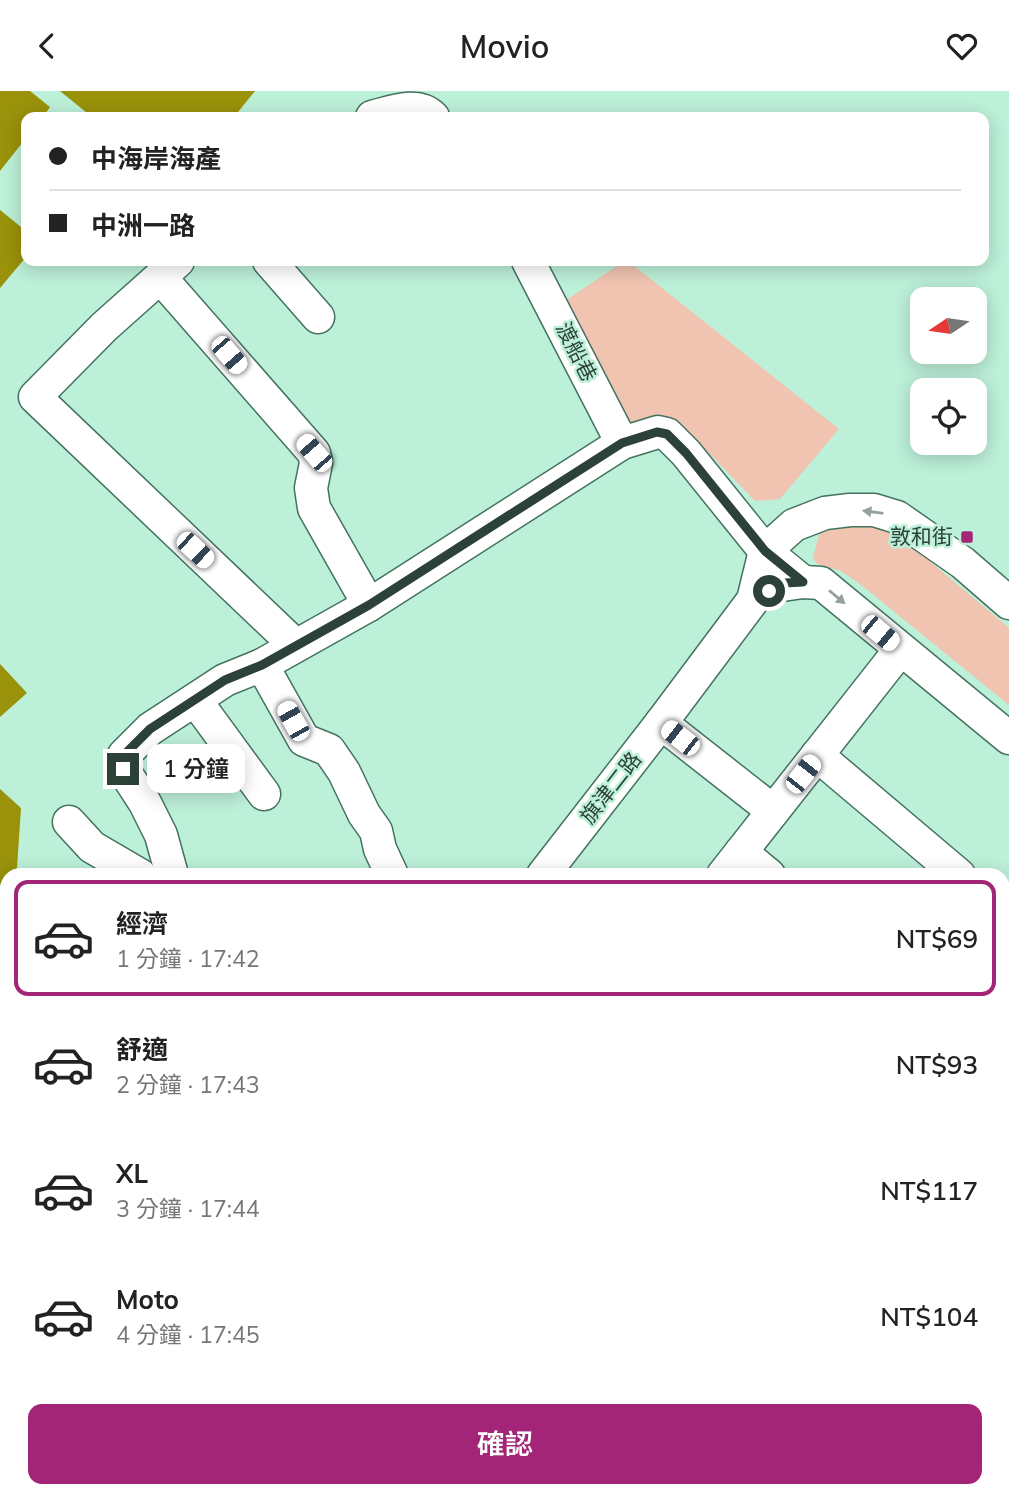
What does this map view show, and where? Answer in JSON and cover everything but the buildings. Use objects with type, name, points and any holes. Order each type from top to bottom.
[{"type":"street","points":[[392,112],[408,108],[425,112]]},
{"type":"street","points":[[274,266],[318,317]]},
{"type":"street","name":"渡船巷","points":[[531,266],[622,443]]},
{"type":"street","points":[[295,645],[35,397],[104,327],[169,269],[314,453],[316,463],[311,488],[314,508],[369,605]]},
{"type":"street","points":[[170,868],[161,835],[145,803],[123,769],[124,755],[150,729],[225,680],[262,665],[369,605],[622,443],[657,432],[667,434],[686,453],[765,551],[803,582]]},
{"type":"street","points":[[753,600],[765,551],[793,525],[825,513],[874,510],[897,517],[963,563],[1009,603]]},
{"type":"street","points":[[753,600],[785,583],[821,583],[1009,738]]},
{"type":"street","name":"旗津二路","points":[[548,868],[753,600]]},
{"type":"street","points":[[732,864],[900,650]]},
{"type":"street","points":[[262,665],[304,740],[329,750],[344,772],[364,814],[376,831],[389,868]]},
{"type":"street","points":[[196,701],[264,794]]},
{"type":"street","points":[[661,723],[773,811]]},
{"type":"street","points":[[817,755],[950,868]]},
{"type":"street","points":[[69,822],[92,847],[128,868]]},
{"type":"shaded area","points":[[0,91],[30,91],[50,107],[46,112],[21,112],[21,144],[0,171]]},
{"type":"shaded area","points":[[60,91],[255,91],[238,112],[86,112]]},
{"type":"shaded area","points":[[0,210],[21,227],[21,263],[0,288]]},
{"type":"shaded area","points":[[617,266],[634,266],[839,429],[780,499],[755,501],[684,427],[660,420],[628,431],[565,301]]},
{"type":"shaded area","points":[[864,523],[901,537],[1009,628],[1009,705],[860,584],[841,571],[817,564],[813,558],[820,531],[830,527]]},
{"type":"shaded area","points":[[0,664],[27,693],[0,717]]},
{"type":"shaded area","points":[[0,789],[21,808],[17,868],[0,868]]},
{"type":"place","name":"敦和街","points":[[967,537]]},
{"type":"route","points":[[123,769],[124,755],[150,729],[225,680],[262,665],[369,605],[622,443],[657,432],[667,434],[686,453],[765,551],[803,582],[785,583],[769,591]]}]
